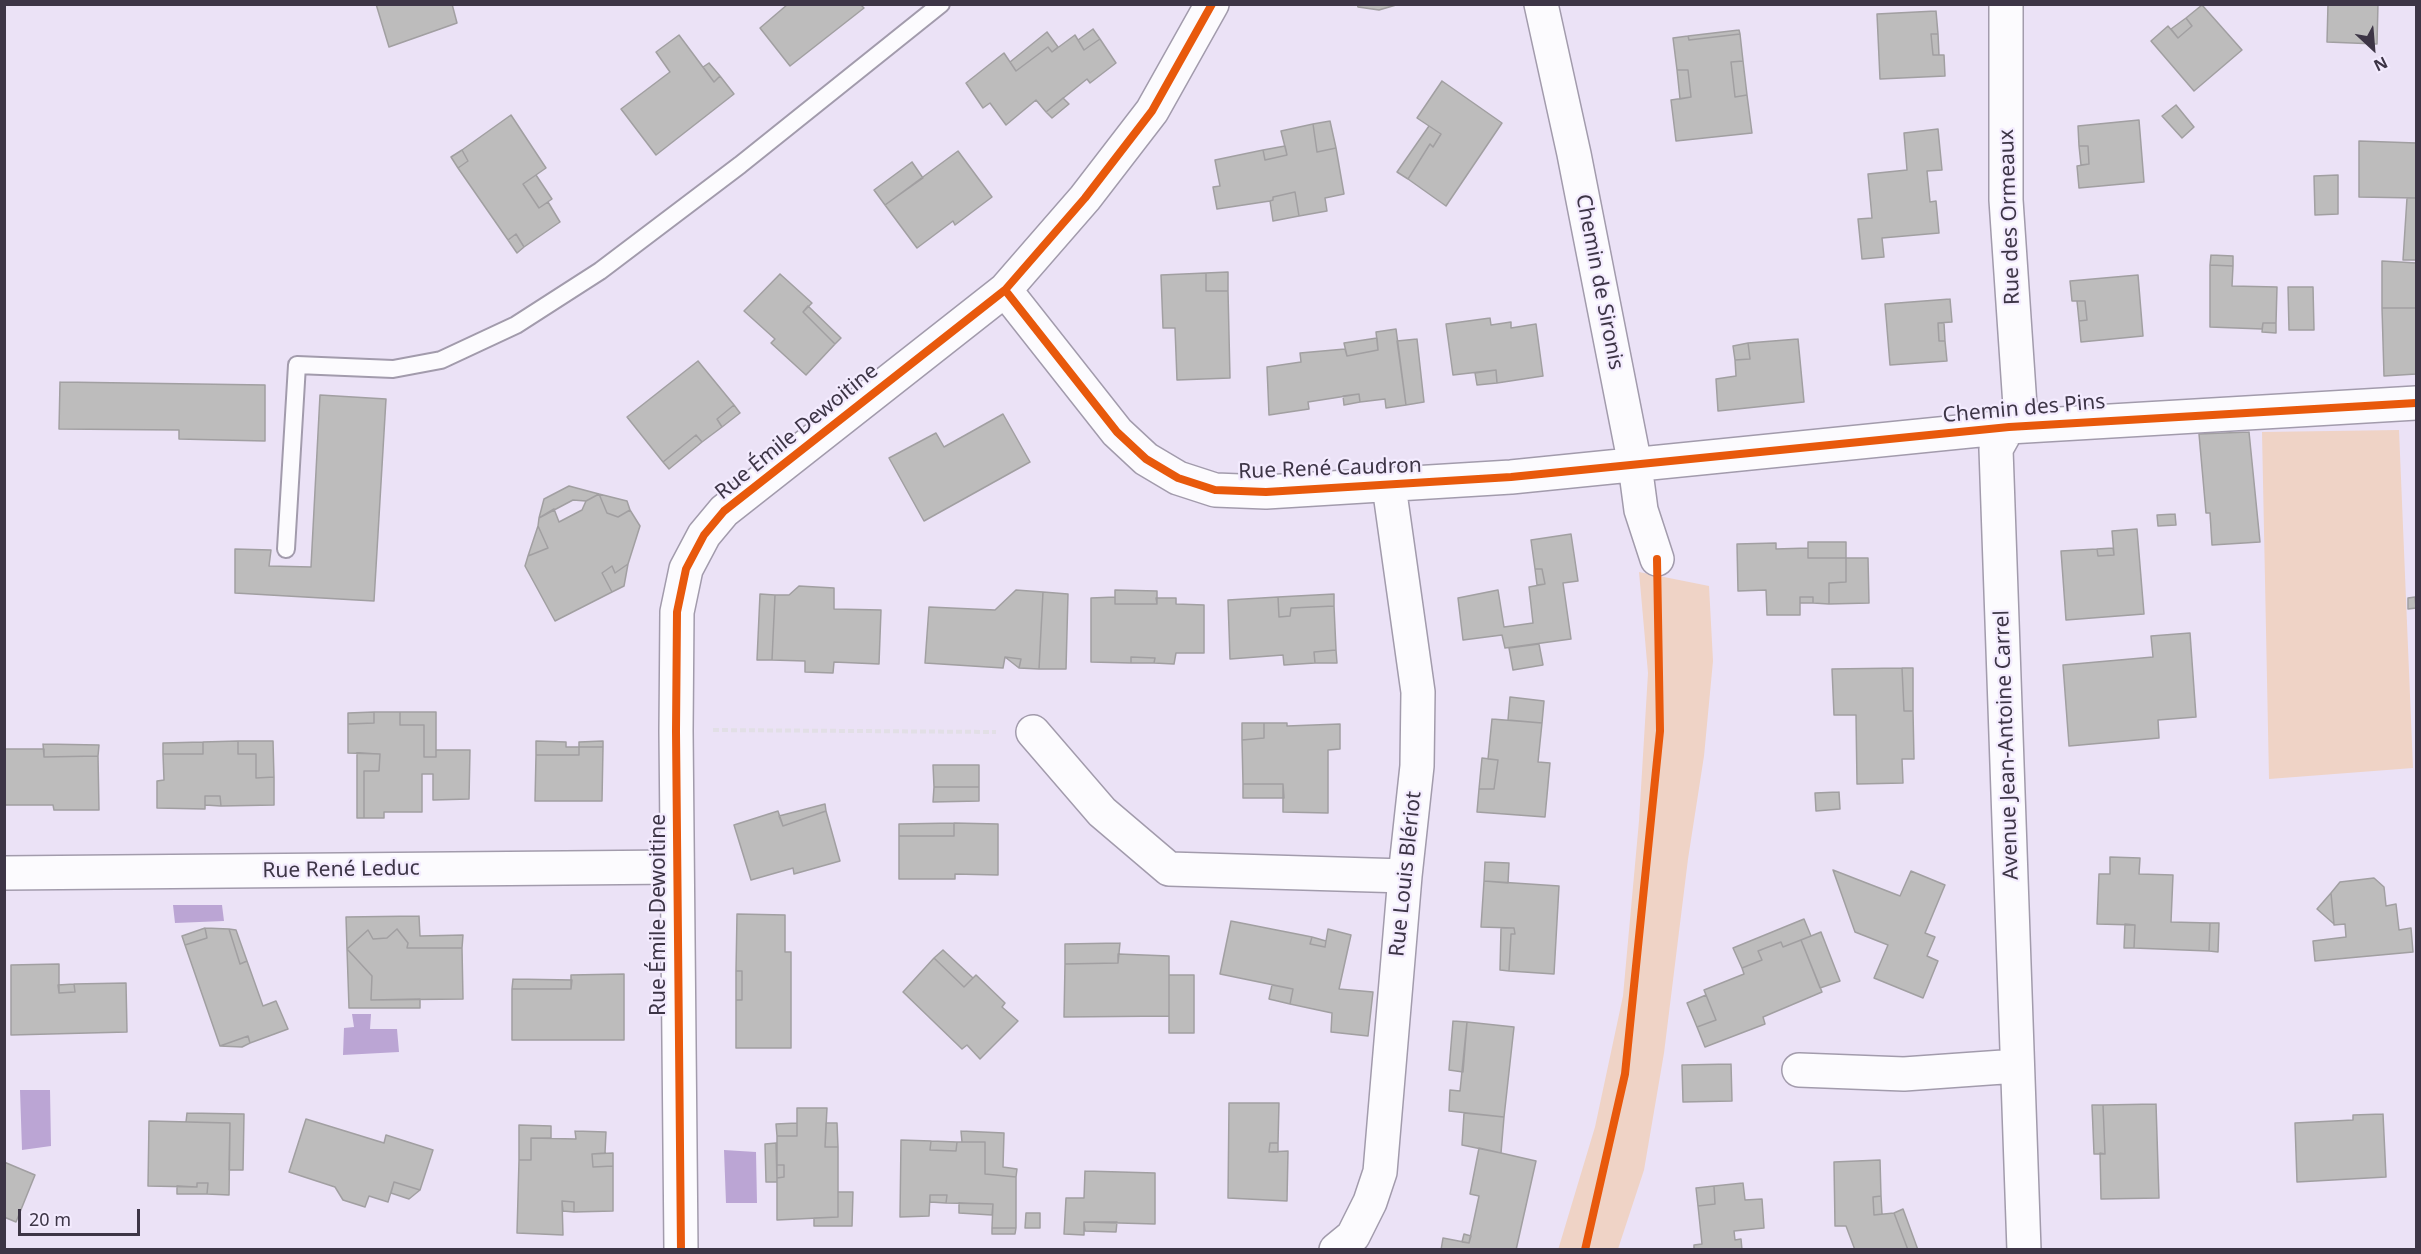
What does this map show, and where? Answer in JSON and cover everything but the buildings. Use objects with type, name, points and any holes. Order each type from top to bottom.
[{"type":"street","name":"Rue Émile Dewoitine","points":[[681,1250],[676,867],[677,612],[687,569],[704,535],[724,511],[1005,290],[1084,198],[1152,111],[1212,4]]},
{"type":"street","name":"Chemin de Sironis","points":[[1541,4],[1574,154],[1635,465],[1641,510],[1657,559]]},
{"type":"street","name":"Rue des Ormeaux","points":[[2006,4],[2006,200],[2020,406],[2009,427]]},
{"type":"street","name":"Rue René Caudron","points":[[1005,290],[1117,432],[1146,459],[1178,478],[1215,490],[1266,492],[1389,486],[1635,465]]},
{"type":"street","name":"Chemin des Pins","points":[[1635,465],[2009,427],[2416,403]]},
{"type":"street","name":"Avenue Jean-Antoine Carrel","points":[[2009,427],[1996,449],[2024,1250]]},
{"type":"street","name":"Rue Louis Blériot","points":[[1336,1250],[1353,1236],[1370,1202],[1380,1173],[1405,876],[1417,766],[1418,692],[1389,486]]},
{"type":"street","points":[[1033,732],[1102,812],[1169,869],[1405,876]]},
{"type":"street","name":"Rue René Leduc","points":[[4,873],[676,867]]},
{"type":"street","points":[[1799,1070],[1904,1074],[2017,1066]]},
{"type":"lane","points":[[286,549],[297,365],[393,369],[441,360],[516,325],[600,271],[740,165],[941,4]]},
{"type":"path","points":[[676,731],[1033,732]]},
{"type":"shaded area","points":[[2399,430],[2413,768],[2269,779],[2262,432]]},
{"type":"shaded area","points":[[1639,572],[1709,586],[1713,661],[1704,756],[1688,859],[1664,1053],[1644,1170],[1618,1249],[1558,1250],[1595,1127],[1623,996],[1639,821],[1648,673]]},
{"type":"shaded area","points":[[173,905],[222,905],[224,921],[175,923]]},
{"type":"shaded area","points":[[352,1014],[371,1014],[370,1029],[397,1029],[399,1052],[343,1055],[344,1028],[354,1027]]},
{"type":"shaded area","points":[[20,1090],[50,1090],[51,1146],[22,1150]]},
{"type":"shaded area","points":[[724,1150],[756,1152],[757,1203],[726,1203]]},
{"type":"cycle path","points":[[681,1250],[676,731],[677,612],[686,569],[704,535],[724,511],[1005,290],[1085,198],[1152,111],[1212,4]]},
{"type":"cycle path","points":[[1005,290],[1117,432],[1146,459],[1178,478],[1215,490],[1266,492],[1511,477],[2009,427],[2416,403]]},
{"type":"cycle path","points":[[1585,1250],[1625,1074],[1660,731],[1657,559]]}]
